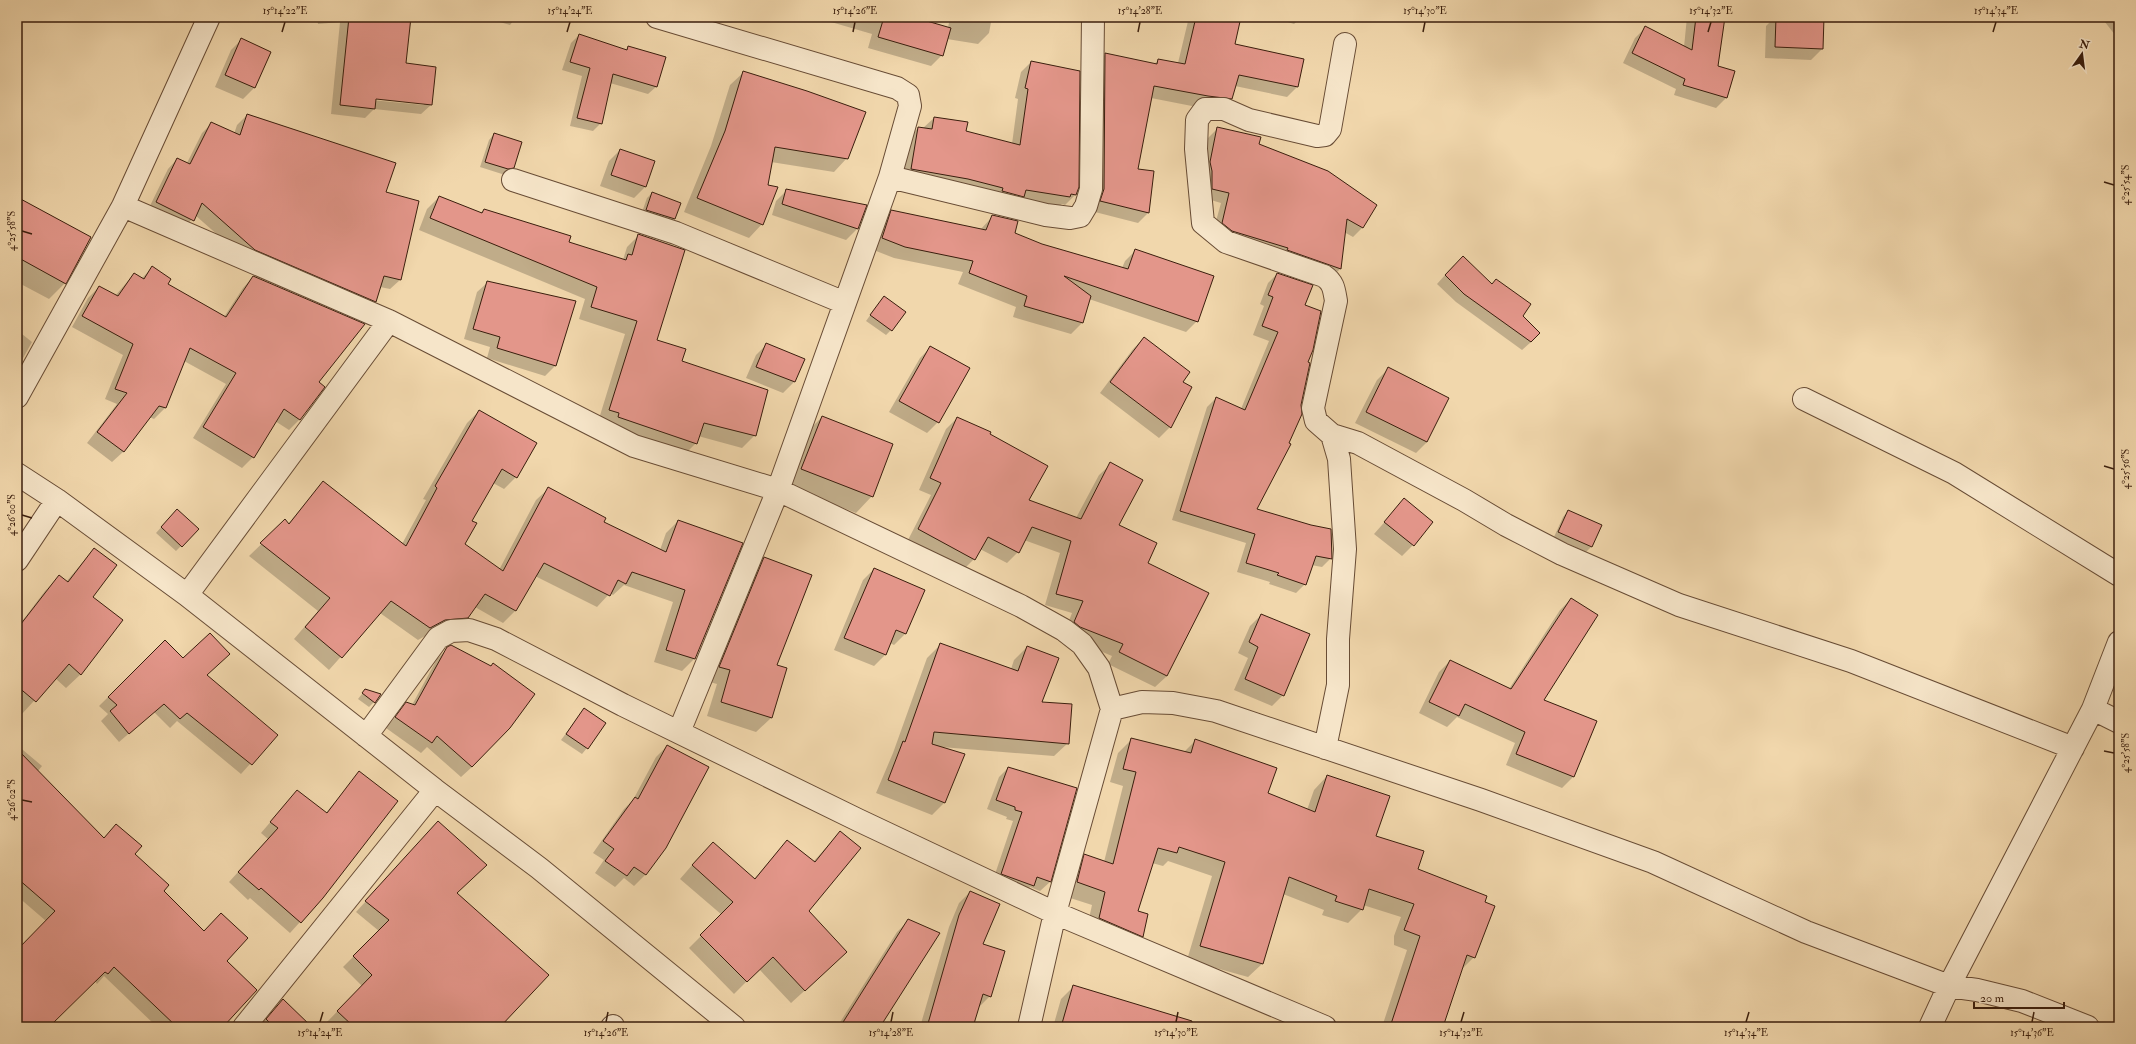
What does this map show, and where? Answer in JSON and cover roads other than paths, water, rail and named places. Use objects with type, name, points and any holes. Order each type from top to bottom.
[{"type":"street","points":[[17,397],[123,206],[209,17]]},
{"type":"street","points":[[657,17],[897,88],[908,96],[910,106],[890,177],[778,490],[679,732]]},
{"type":"street","points":[[890,177],[1046,215],[1070,218],[1080,216],[1086,206],[1091,189],[1093,17]]},
{"type":"street","points":[[1345,44],[1330,129],[1325,135],[1317,136],[1249,120],[1224,109],[1205,108],[1197,120],[1196,149],[1203,223],[1226,242],[1324,276],[1332,282],[1336,301],[1313,408],[1316,421],[1332,435],[1358,443],[1431,482],[1506,525],[1562,554],[1679,605],[1852,660],[2073,748]]},
{"type":"street","points":[[513,180],[676,232],[845,303]]},
{"type":"street","points":[[123,206],[389,321],[634,446],[778,490],[1021,606],[1064,630],[1082,644],[1099,668],[1112,710],[1055,912],[1029,1027]]},
{"type":"street","points":[[187,595],[389,321]]},
{"type":"street","points":[[1804,399],[1954,473],[2119,575]]},
{"type":"street","points":[[1325,748],[1338,685],[1338,639],[1345,549],[1339,458],[1332,435]]},
{"type":"street","points":[[17,474],[57,500],[187,595],[435,790],[538,868],[734,1027]]},
{"type":"street","points":[[17,560],[57,500]]},
{"type":"street","points":[[366,736],[438,638],[451,631],[469,630],[496,639],[679,732],[858,820],[1055,912],[1325,1027]]},
{"type":"street","points":[[1930,1027],[1949,986],[2093,709],[2119,642]]},
{"type":"street","points":[[1112,710],[1142,702],[1173,703],[1216,711],[1481,800],[1653,862],[1806,932],[1949,986],[1977,990],[2022,1001],[2088,1027]]},
{"type":"street","points":[[2093,709],[2119,722]]},
{"type":"street","points":[[244,1027],[435,790]]}]
